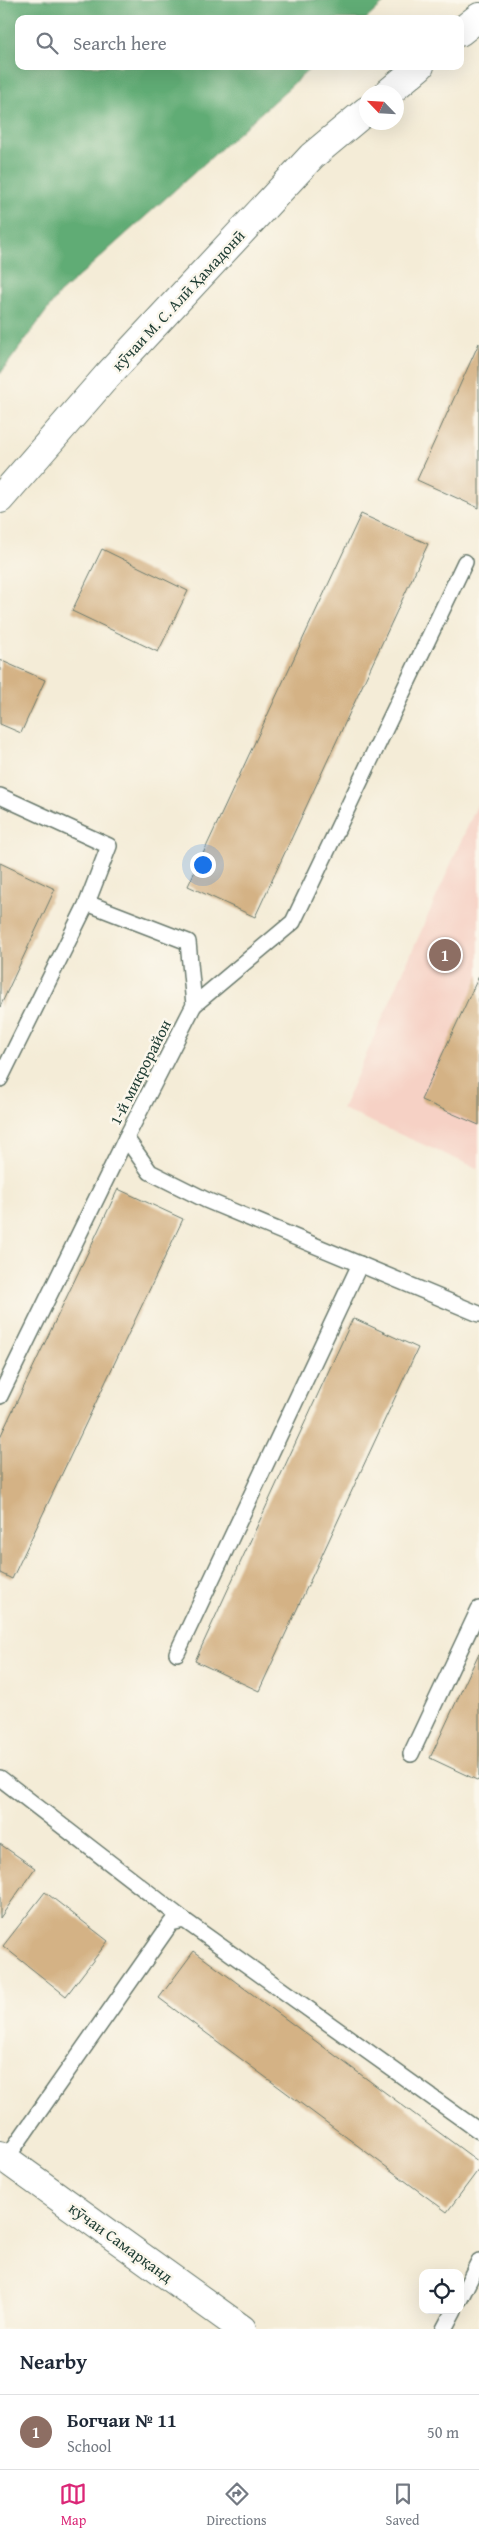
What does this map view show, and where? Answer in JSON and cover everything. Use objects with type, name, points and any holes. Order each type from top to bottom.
[{"type":"street","points":[[464,29],[479,16]]},
{"type":"street","points":[[397,85],[415,70]]},
{"type":"street","name":"кӯчаи М. С. Алӣ Ҳамадонӣ","points":[[0,499],[107,376],[306,164],[359,117]]},
{"type":"street","name":"кӯчаи Самарқанд","points":[[3,2157],[242,2329]]},
{"type":"lane","points":[[194,1006],[293,922],[465,562]]},
{"type":"lane","points":[[0,796],[109,846],[87,903],[0,1079]]},
{"type":"lane","points":[[87,903],[188,942],[194,1006]]},
{"type":"lane","name":"1-й микрорайон","points":[[194,1006],[126,1138],[150,1172],[206,1200],[479,1314]]},
{"type":"lane","points":[[0,1396],[126,1138]]},
{"type":"lane","points":[[178,1653],[360,1264]]},
{"type":"lane","points":[[411,1754],[479,1610]]},
{"type":"lane","points":[[0,1778],[184,1920],[479,2131]]},
{"type":"lane","points":[[3,2157],[172,1923],[184,1920]]},
{"type":"lane","points":[[464,2290],[479,2261]]},
{"type":"lane","points":[[444,2329],[452,2314]]},
{"type":"shaded area","points":[[479,801],[479,1169],[342,1109]]},
{"type":"green space","points":[[0,0],[387,0],[370,15],[15,15],[15,70],[309,70],[59,294],[0,374]]},
{"type":"building","points":[[479,343],[479,508],[417,480]]},
{"type":"building","points":[[361,514],[428,544],[255,917],[188,886]]},
{"type":"building","points":[[102,549],[188,591],[158,652],[72,611]]},
{"type":"building","points":[[0,660],[45,680],[21,733],[0,724]]},
{"type":"building","points":[[0,863],[55,889],[0,1007]]},
{"type":"building","points":[[479,976],[479,1125],[421,1100]]},
{"type":"building","points":[[118,1189],[183,1219],[12,1579],[0,1573],[0,1437]]},
{"type":"building","points":[[353,1318],[418,1348],[259,1691],[195,1661]]},
{"type":"building","points":[[479,1653],[479,1781],[430,1758]]},
{"type":"building","points":[[0,1844],[35,1868],[0,1918]]},
{"type":"building","points":[[45,1892],[108,1941],[66,1996],[3,1946]]},
{"type":"building","points":[[194,1951],[479,2162],[479,2169],[447,2212],[159,1998]]},
{"type":"place","name":"Богчаи № 11","points":[[445,955]]}]
